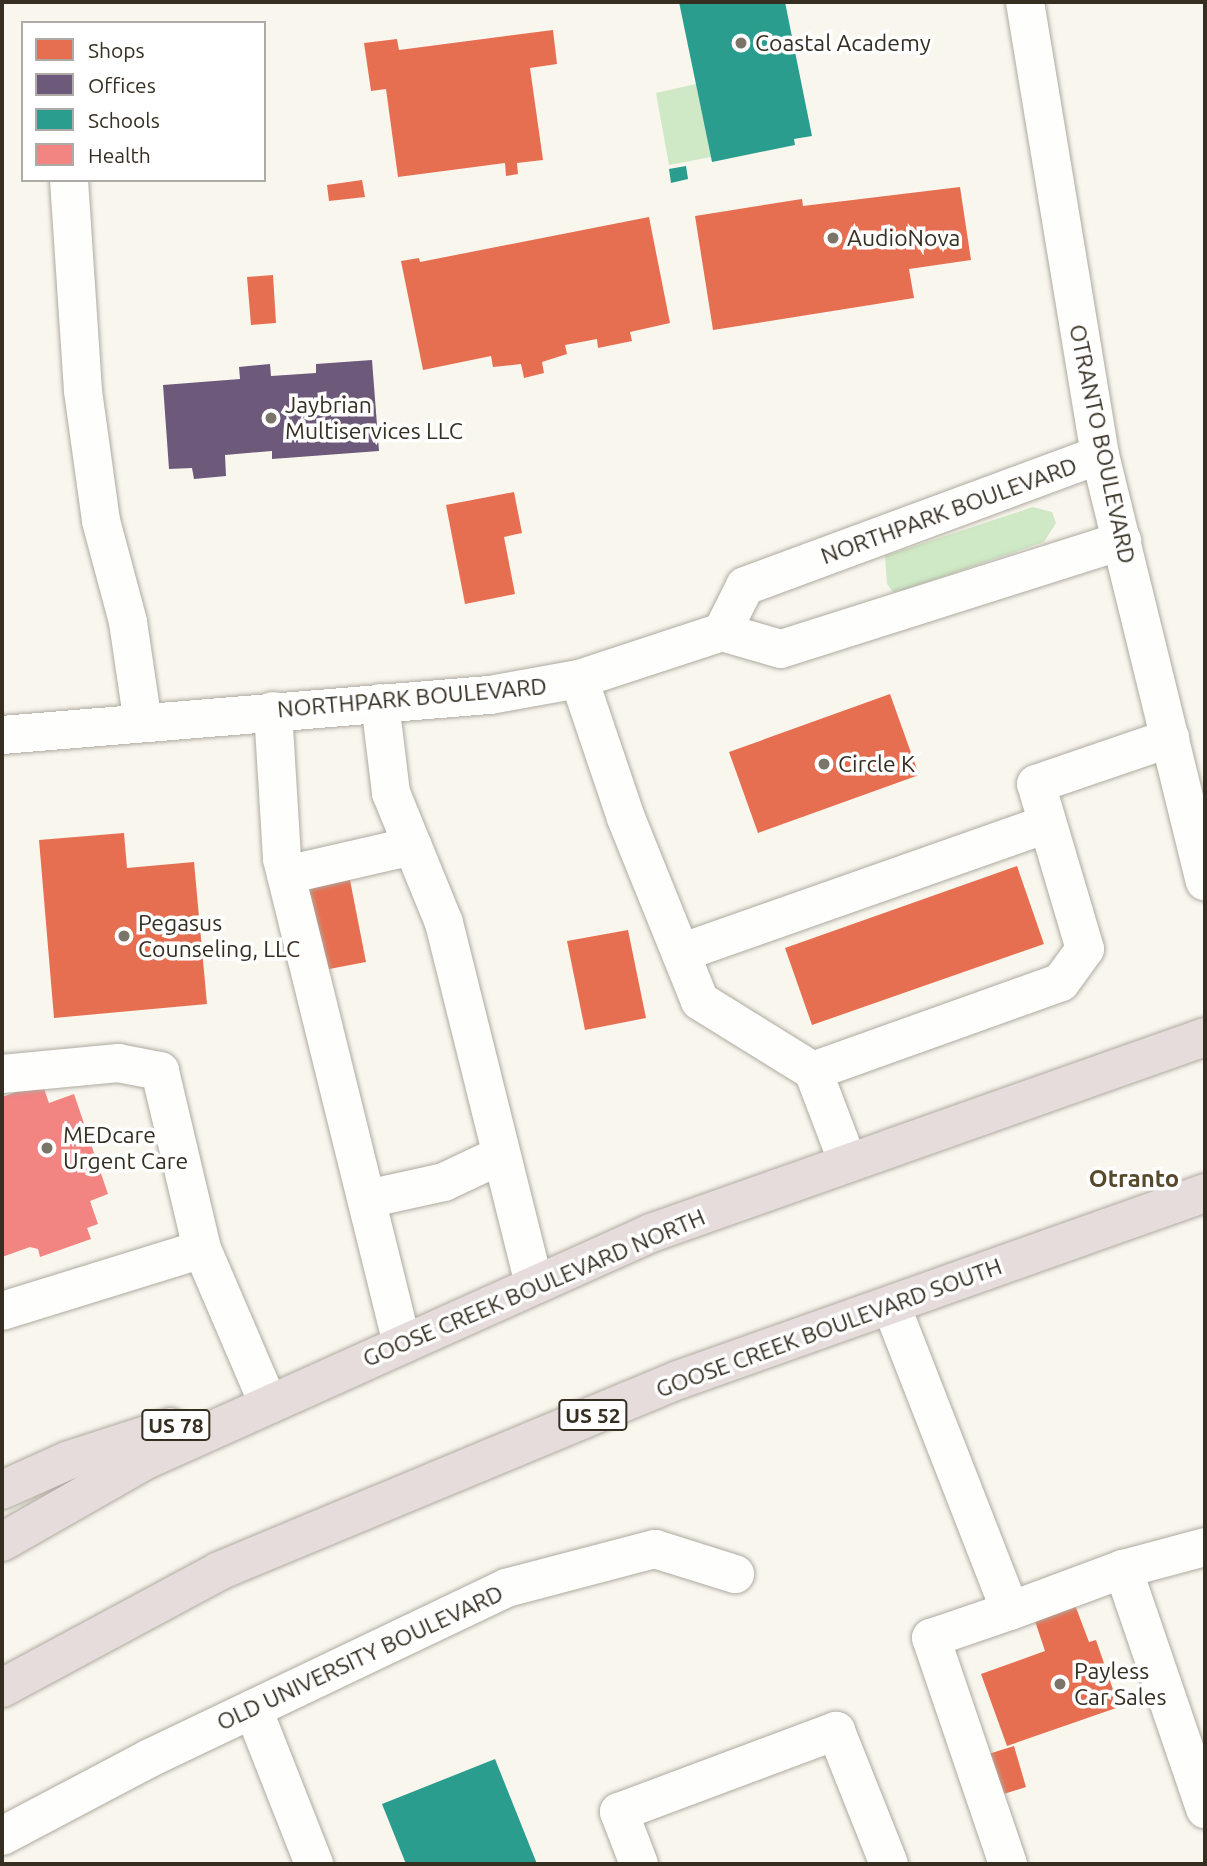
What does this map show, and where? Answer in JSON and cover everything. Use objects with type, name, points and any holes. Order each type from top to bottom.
[{"type":"highway","name":"GOOSE CREEK BOULEVARD NORTH","points":[[2,1542],[146,1460],[651,1233],[1205,1037]]},
{"type":"highway","name":"GOOSE CREEK BOULEVARD SOUTH","points":[[2,1688],[219,1571],[678,1380],[1205,1194]]},
{"type":"highway","name":"US 78","points":[[2,1490],[69,1460],[353,1367]]},
{"type":"street","name":"OTRANTO BOULEVARD","points":[[1025,2],[1100,455],[1205,881]]},
{"type":"street","points":[[69,182],[89,430],[101,521],[128,622],[143,723]]},
{"type":"street","name":"NORTHPARK BOULEVARD","points":[[2,735],[513,692],[579,679],[722,632],[745,586],[1100,455]]},
{"type":"street","points":[[722,632],[781,649],[1122,541]]},
{"type":"street","points":[[579,679],[626,818],[683,952],[700,1001],[813,1071],[848,1163]]},
{"type":"street","points":[[380,702],[391,793],[444,923],[534,1285]]},
{"type":"street","points":[[273,711],[286,875],[402,1344]]},
{"type":"street","points":[[813,1071],[1061,982],[1085,949],[1036,790],[1040,779],[1170,738]]},
{"type":"street","points":[[683,952],[1046,824]]},
{"type":"street","points":[[286,875],[413,846]]},
{"type":"street","points":[[2,1074],[118,1063],[160,1071],[202,1249],[265,1395]]},
{"type":"street","points":[[367,1199],[444,1182],[501,1155]]},
{"type":"street","points":[[2,1311],[202,1249]]},
{"type":"street","points":[[891,1305],[968,1495],[1010,1611]]},
{"type":"street","points":[[1008,1864],[931,1638],[1123,1569],[1205,1547]]},
{"type":"street","name":"OLD UNIVERSITY BOULEVARD","points":[[2,1836],[253,1709],[506,1588],[656,1549],[735,1574]]},
{"type":"street","points":[[1123,1569],[1205,1808]]},
{"type":"street","points":[[253,1709],[314,1864]]},
{"type":"street","points":[[639,1864],[620,1812],[836,1731],[889,1864]]},
{"type":"green space","points":[[696,84],[711,157],[669,165],[656,93]]},
{"type":"green space","points":[[1033,507],[1052,512],[1056,523],[1044,542],[904,590],[893,592],[887,584],[885,556]]},
{"type":"building: Shops","points":[[553,30],[557,64],[530,68],[543,160],[517,163],[518,174],[506,176],[505,163],[398,177],[386,89],[371,91],[364,43],[397,39],[399,50]]},
{"type":"building: Shops","points":[[362,180],[365,197],[329,201],[327,185]]},
{"type":"building: Shops","name":"AudioNova","points":[[960,187],[971,260],[909,269],[914,298],[713,330],[695,216],[802,199],[803,206]]},
{"type":"building: Shops","points":[[649,217],[670,323],[630,332],[632,341],[598,348],[597,339],[565,345],[567,354],[542,362],[544,373],[524,378],[521,364],[493,367],[491,356],[423,370],[401,261],[419,258],[420,262]]},
{"type":"building: Shops","points":[[273,275],[276,323],[251,325],[247,277]]},
{"type":"building: Shops","points":[[514,492],[522,533],[504,537],[515,594],[465,604],[446,505]]},
{"type":"building: Shops","name":"Circle K","points":[[890,694],[919,775],[758,833],[729,752]]},
{"type":"building: Shops","name":"Pegasus Counseling, LLC","points":[[124,833],[127,868],[194,862],[207,1004],[54,1018],[39,840]]},
{"type":"building: Shops","points":[[1017,866],[1044,944],[812,1025],[785,948]]},
{"type":"building: Shops","points":[[349,875],[366,962],[324,970],[307,883]]},
{"type":"building: Shops","points":[[628,930],[646,1018],[585,1030],[567,941]]},
{"type":"building: Shops","points":[[1072,1597],[1089,1642],[1096,1640],[1119,1707],[1007,1746],[981,1674],[1045,1651],[1032,1612]]},
{"type":"building: Shops","points":[[1014,1746],[1026,1787],[994,1797],[982,1756]]},
{"type":"building: Offices","name":"Jaybrian Multiservices LLC","points":[[372,360],[379,451],[272,459],[272,451],[225,455],[226,476],[194,479],[192,468],[169,469],[163,385],[240,379],[239,367],[270,364],[271,376],[316,373],[316,364]]},
{"type":"building: Schools","name":"Coastal Academy","points":[[679,2],[785,2],[812,136],[794,139],[795,145],[712,162]]},
{"type":"building: Schools","points":[[686,166],[688,179],[671,183],[669,169]]},
{"type":"building: Schools","points":[[495,1759],[537,1864],[406,1864],[382,1804]]},
{"type":"building: Health","name":"MEDcare Urgent Care","points":[[42,1083],[49,1103],[74,1094],[108,1194],[90,1201],[98,1224],[87,1228],[91,1239],[40,1257],[38,1249],[30,1247],[2,1257],[2,1097]]},
{"type":"place","name":"Coastal Academy","points":[[741,43]]},
{"type":"place","name":"AudioNova","points":[[833,238]]},
{"type":"place","name":"Jaybrian Multiservices LLC","points":[[271,418]]},
{"type":"place","name":"Circle K","points":[[824,764]]},
{"type":"place","name":"Pegasus Counseling, LLC","points":[[124,936]]},
{"type":"place","name":"MEDcare Urgent Care","points":[[47,1148]]},
{"type":"place","name":"Payless Car Sales","points":[[1060,1684]]},
{"type":"district","name":"Otranto","points":[[1134,1179]]}]
